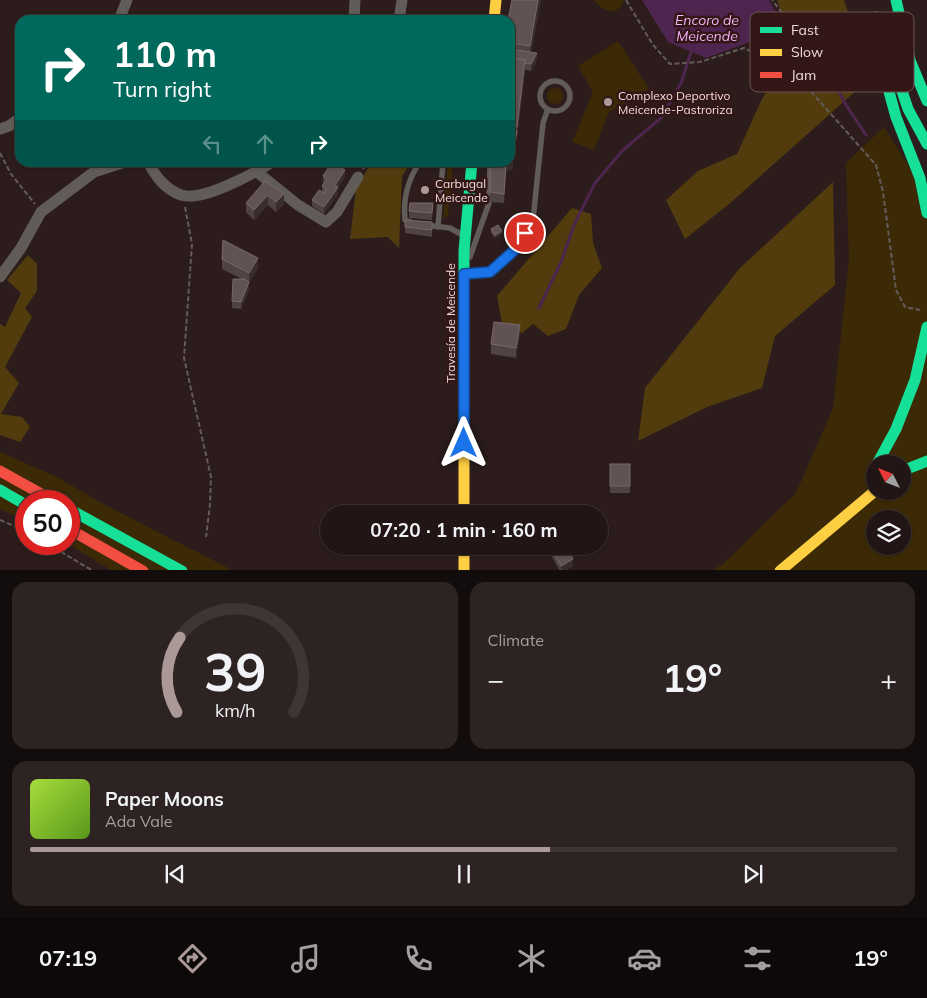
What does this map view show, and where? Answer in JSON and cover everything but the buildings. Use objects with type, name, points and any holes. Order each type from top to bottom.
[{"type":"main road","points":[[494,15],[496,0]]},
{"type":"main road","points":[[914,70],[927,101]]},
{"type":"main road","points":[[889,92],[896,117],[920,178],[927,213]]},
{"type":"main road","points":[[902,92],[908,109],[927,144]]},
{"type":"main road","name":"Travesía de Meicende","points":[[464,505],[464,274],[465,236],[472,167]]},
{"type":"main road","points":[[881,455],[896,429],[915,380],[927,326]]},
{"type":"main road","points":[[911,468],[927,461]]},
{"type":"main road","points":[[0,471],[34,490]]},
{"type":"main road","points":[[830,531],[860,489]]},
{"type":"main road","points":[[0,490],[15,499]]},
{"type":"main road","points":[[780,570],[830,531],[866,499]]},
{"type":"main road","points":[[80,515],[155,558],[182,570]]},
{"type":"main road","points":[[80,535],[143,570]]},
{"type":"main road","points":[[464,555],[464,570]]},
{"type":"street","points":[[121,15],[127,0]]},
{"type":"street","points":[[354,15],[355,0]]},
{"type":"street","points":[[400,15],[402,0]]},
{"type":"street","points":[[0,129],[15,122]]},
{"type":"street","points":[[0,277],[21,248],[41,212],[94,172],[110,167]]},
{"type":"street","points":[[151,167],[166,187],[182,196],[201,195],[257,172],[264,167]]},
{"type":"street","points":[[257,172],[298,205],[326,222],[336,212],[358,177]]},
{"type":"lane","points":[[553,80],[562,82],[569,90],[567,105],[558,110],[548,109],[541,103],[541,88],[553,80]]},
{"type":"lane","points":[[490,167],[489,203],[464,274],[490,272],[518,247],[533,220],[543,123],[548,109]]},
{"type":"lane","points":[[417,167],[411,177],[404,208],[405,220],[416,224],[450,228],[465,236]]},
{"type":"lane","points":[[438,226],[443,167]]},
{"type":"path","points":[[626,0],[652,45],[670,64],[700,62],[744,48],[750,51]]},
{"type":"path","points":[[772,0],[781,12]]},
{"type":"path","points":[[811,92],[876,165],[884,192],[896,290],[905,307],[920,310]]},
{"type":"path","points":[[0,153],[11,174],[41,212]]},
{"type":"path","points":[[182,196],[192,244],[184,358],[211,477],[206,537]]},
{"type":"path","points":[[0,520],[15,526]]},
{"type":"path","points":[[67,555],[93,570]]},
{"type":"shaded area","points":[[593,0],[623,0],[623,3],[620,8],[611,12],[602,8]]},
{"type":"shaded area","points":[[777,0],[844,0],[848,12],[781,12]]},
{"type":"shaded area","name":"Complexo Deportivo Meicende-Pastroriza","points":[[618,41],[649,89],[609,112],[594,150],[572,142],[593,92],[578,66]]},
{"type":"shaded area","points":[[555,88],[561,90],[563,96],[561,102],[555,104],[549,102],[547,96],[549,90]]},
{"type":"shaded area","points":[[766,92],[855,92],[729,204],[685,239],[666,200],[698,171],[737,154]]},
{"type":"shaded area","points":[[884,127],[927,195],[927,570],[712,570],[722,565],[796,493],[833,408],[849,261],[846,163]]},
{"type":"shaded area","points":[[369,167],[408,167],[402,176],[399,248],[388,237],[350,239],[356,189]]},
{"type":"shaded area","points":[[448,167],[453,167],[448,216],[443,218]]},
{"type":"shaded area","points":[[833,182],[835,285],[775,336],[762,388],[707,407],[638,441],[645,388],[740,268]]},
{"type":"shaded area","points":[[572,208],[591,214],[593,243],[602,268],[579,295],[566,329],[548,336],[533,324],[522,333],[502,323],[497,296]]},
{"type":"shaded area","points":[[28,255],[37,264],[37,291],[25,308],[32,317],[5,367],[19,383],[1,414],[22,417],[30,427],[20,442],[0,435],[0,324],[5,327],[21,293],[7,280]]},
{"type":"shaded area","points":[[0,452],[57,477],[79,490],[15,490],[15,516],[0,509]]},
{"type":"shaded area","points":[[80,490],[232,570],[111,570],[80,551]]},
{"type":"water","name":"Encoro de Meicende","points":[[642,0],[769,0],[776,12],[750,12],[750,42],[706,58],[668,42]]},
{"type":"waterway","points":[[539,308],[561,262],[574,225],[595,183],[623,150],[661,118],[681,83],[691,52]]},
{"type":"waterway","points":[[839,92],[866,135]]},
{"type":"traffic: fast","points":[[896,0],[899,12]]},
{"type":"traffic: fast","points":[[914,70],[927,101]]},
{"type":"traffic: fast","points":[[889,92],[896,117],[920,178],[927,213]]},
{"type":"traffic: fast","points":[[902,92],[908,109],[927,144]]},
{"type":"traffic: fast","points":[[464,281],[464,251],[472,167]]},
{"type":"traffic: fast","points":[[882,455],[896,429],[915,380],[927,327]]},
{"type":"traffic: fast","points":[[911,467],[927,461]]},
{"type":"traffic: fast","points":[[0,490],[15,499]]},
{"type":"traffic: fast","points":[[80,515],[180,570]]},
{"type":"traffic: slow","points":[[494,15],[496,0]]},
{"type":"traffic: slow","points":[[464,281],[464,505]]},
{"type":"traffic: slow","points":[[781,570],[866,499]]},
{"type":"traffic: slow","points":[[464,555],[464,570]]},
{"type":"traffic: jam","points":[[0,471],[34,490]]},
{"type":"traffic: jam","points":[[80,535],[141,570]]},
{"type":"place","name":"Complexo Deportivo Meicende-Pastroriza","points":[[608,102]]},
{"type":"place","name":"Carbugal Meicende","points":[[425,190]]},
{"type":"route","points":[[464,443],[464,274],[490,272],[518,247],[525,233]]}]
